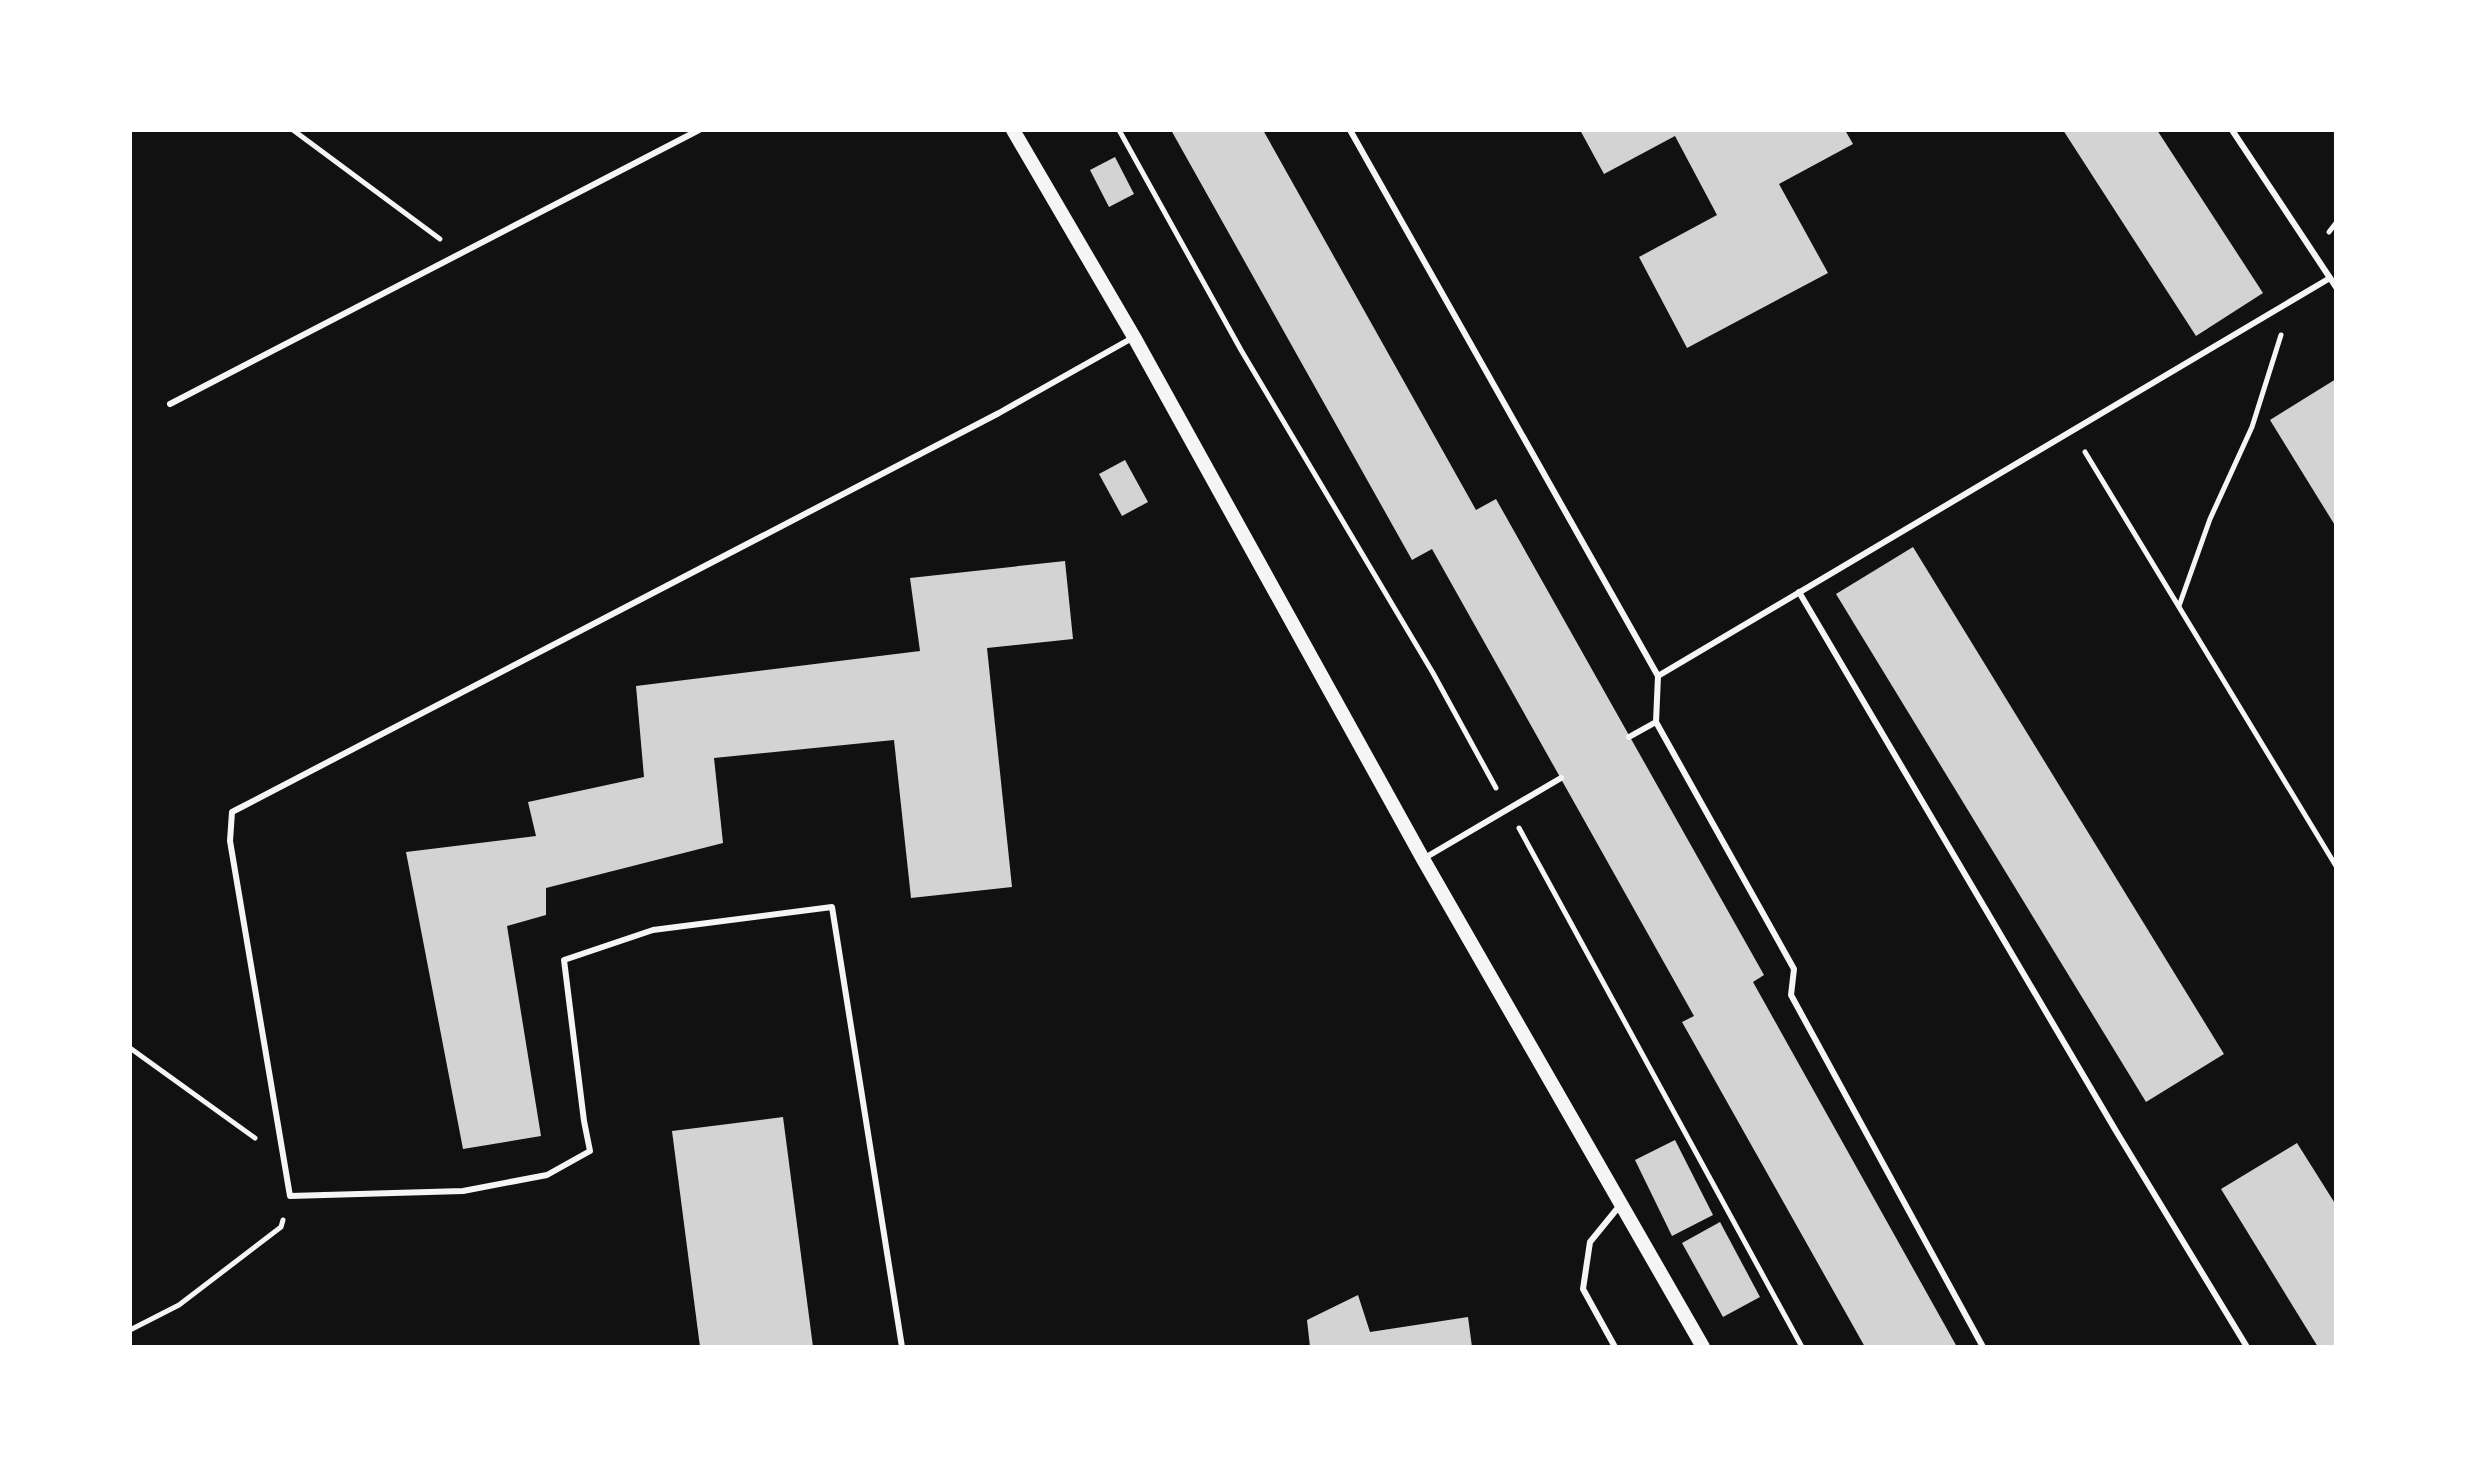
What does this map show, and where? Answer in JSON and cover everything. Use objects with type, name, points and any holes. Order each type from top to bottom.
[{"type":"street","points":[[1013,130],[1134,337],[1423,859],[1703,1347]]},
{"type":"lane","points":[[170,404],[699,130]]},
{"type":"lane","points":[[1350,130],[1658,676],[1656,722],[1794,969],[1791,995],[1983,1347]]},
{"type":"lane","points":[[2232,130],[2336,287]]},
{"type":"lane","points":[[1658,676],[2330,278]]},
{"type":"lane","points":[[902,1347],[832,907],[653,930],[564,960],[590,1151],[547,1175],[463,1191],[290,1196],[230,841],[232,812],[999,413],[1134,337]]},
{"type":"lane","points":[[1799,592],[2116,1131],[2247,1347]]},
{"type":"lane","points":[[1629,737],[1656,722]]},
{"type":"lane","points":[[1423,859],[1561,778]]},
{"type":"lane","points":[[1615,1347],[1583,1289],[1590,1242],[1621,1204]]},
{"type":"path","points":[[293,130],[460,254]]},
{"type":"path","points":[[1119,130],[1241,350],[1433,673],[1802,1347]]},
{"type":"path","points":[[2179,607],[2210,519],[2252,427],[2290,302]]},
{"type":"path","points":[[2072,431],[2336,866]]},
{"type":"path","points":[[130,1048],[285,1159]]},
{"type":"path","points":[[130,1330],[179,1305],[281,1227],[290,1196]]},
{"type":"building","points":[[1171,130],[1263,130],[1476,510],[1496,499],[1764,975],[1753,982],[1957,1347],[1865,1347],[1682,1022],[1694,1016],[1432,549],[1412,560]]},
{"type":"building","points":[[1580,130],[1845,130],[1853,144],[1779,184],[1828,273],[1687,348],[1639,257],[1717,215],[1675,136],[1604,174]]},
{"type":"building","points":[[2063,130],[2157,130],[2263,293],[2196,336]]},
{"type":"building","points":[[1115,157],[1134,194],[1109,207],[1090,170]]},
{"type":"building","points":[[2336,379],[2336,527],[2270,420]]},
{"type":"building","points":[[1125,460],[1148,502],[1122,516],[1099,474]]},
{"type":"building","points":[[1913,547],[2224,1054],[2146,1102],[1836,594]]},
{"type":"building","points":[[1065,561],[1073,639],[987,648],[1012,887],[911,898],[894,740],[714,758],[723,843],[546,888],[546,915],[507,926],[541,1136],[463,1149],[406,852],[536,836],[528,802],[644,777],[636,686],[920,651],[910,578]]},
{"type":"building","points":[[783,1117],[813,1347],[700,1347],[672,1131]]},
{"type":"building","points":[[1675,1140],[1713,1215],[1672,1236],[1635,1160]]},
{"type":"building","points":[[2297,1143],[2336,1205],[2336,1347],[2318,1347],[2221,1189]]},
{"type":"building","points":[[1720,1222],[1760,1297],[1723,1317],[1682,1243]]},
{"type":"building","points":[[1358,1295],[1370,1332],[1468,1317],[1472,1347],[1310,1347],[1307,1320]]}]
